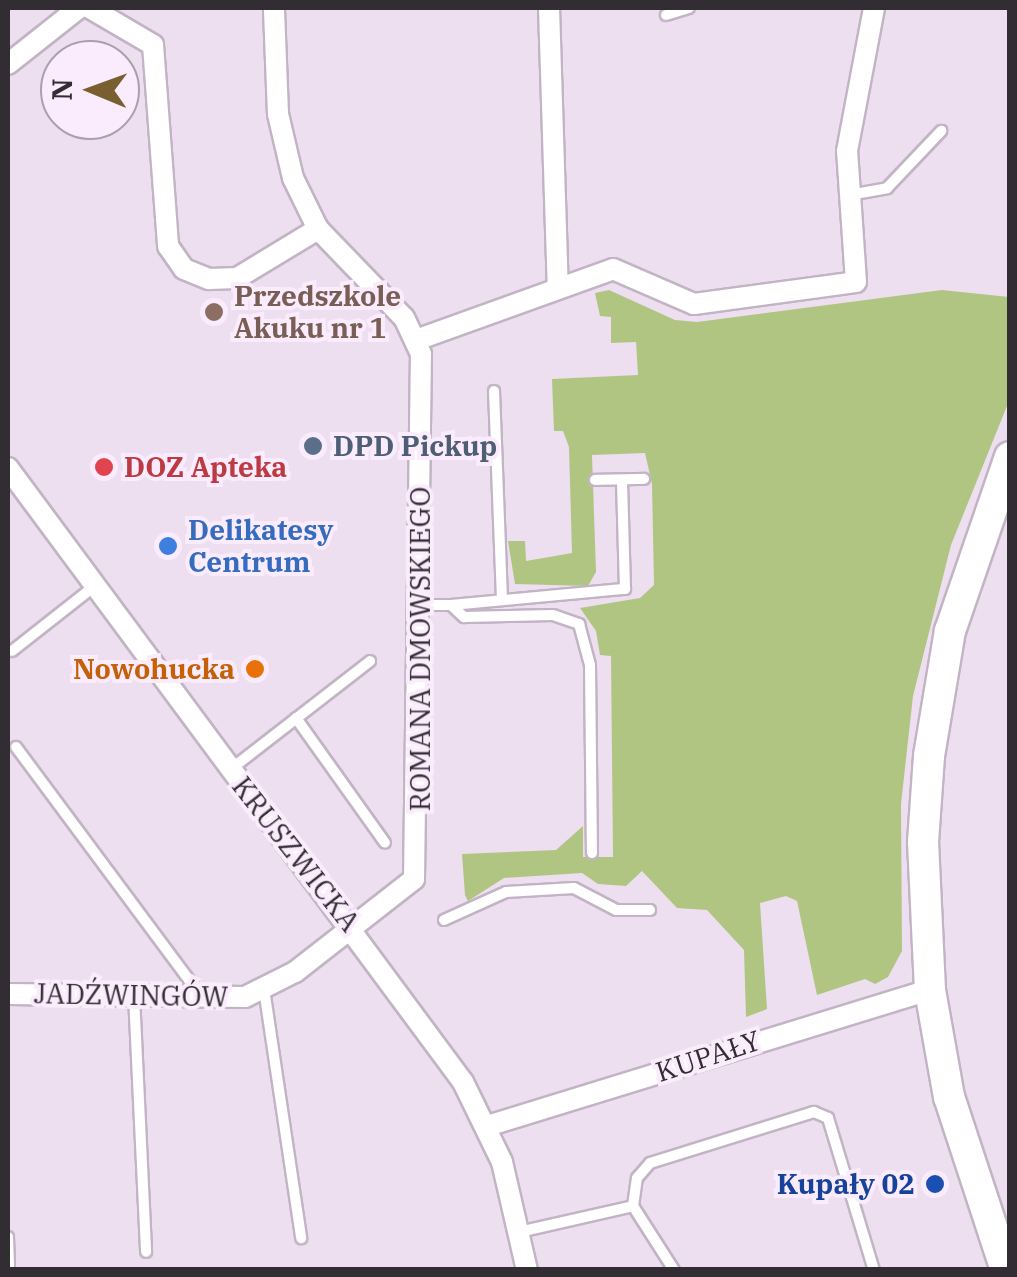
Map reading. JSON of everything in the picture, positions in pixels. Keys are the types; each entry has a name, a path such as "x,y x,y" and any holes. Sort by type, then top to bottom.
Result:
{"main road":[{"path":"1006,1270 959,1138 930,990 923,842 936,709 962,586 1010,457"}],"street":[{"path":"8,64 79,8"},
{"path":"90,8 153,45 168,246 184,269 209,279 237,278 318,229"},
{"path":"274,8 285,149 318,229 418,340 613,269 694,304 856,282 847,152 874,8"},
{"path":"550,8 558,287"},
{"name":"ROMANA DMOWSKIEGO","path":"353,928 414,879 418,340"},
{"name":"KRUSZWICKA","path":"8,468 353,928 487,1126 528,1270"},
{"name":"JADŹWINGÓW","path":"8,994 245,996 264,989 353,928"},
{"name":"KUPAŁY","path":"487,1126 930,990"}],"lane":[{"path":"666,16 689,8"},
{"path":"848,195 887,188 941,131"},
{"path":"494,391 502,600"},
{"path":"595,480 644,479"},
{"path":"419,605 625,589 622,480"},
{"path":"12,650 96,585"},
{"path":"450,605 464,616 553,615 579,624 590,665 592,853"},
{"path":"231,770 370,662"},
{"path":"296,718 384,843"},
{"path":"16,747 200,996"},
{"path":"444,920 506,892 574,888 616,910 650,910"},
{"path":"264,989 301,1238"},
{"path":"134,995 146,1252"},
{"path":"674,1270 633,1206 636,1178 650,1163 814,1112 828,1118 874,1270"},
{"path":"519,1232 633,1206"},
{"path":"8,1236 9,1270"}],"green space":[{"path":"609,290 675,320 697,322 942,290 1009,297 1009,401 951,545 913,696 901,804 902,951 888,977 875,984 865,979 817,995 797,901 786,896 760,903 767,1009 746,1017 744,950 707,910 677,908 642,871 626,886 598,884 582,873 504,878 468,901 465,895 462,854 556,850 583,826 583,857 613,857 611,656 600,655 596,631 580,608 640,598 654,585 652,484 645,453 592,455 596,572 588,586 515,584 508,541 525,541 526,561 572,553 569,447 563,431 554,431 552,379 638,375 636,342 611,343 611,317 600,316 595,293"}],"place":[{"name":"Przedszkole Akuku nr 1","path":"214,312"},
{"name":"DPD Pickup","path":"313,446"},
{"name":"DOZ Apteka","path":"104,467"},
{"name":"Delikatesy Centrum","path":"168,546"},
{"name":"Nowohucka","path":"255,669"},
{"name":"Kupały 02","path":"935,1184"}]}
